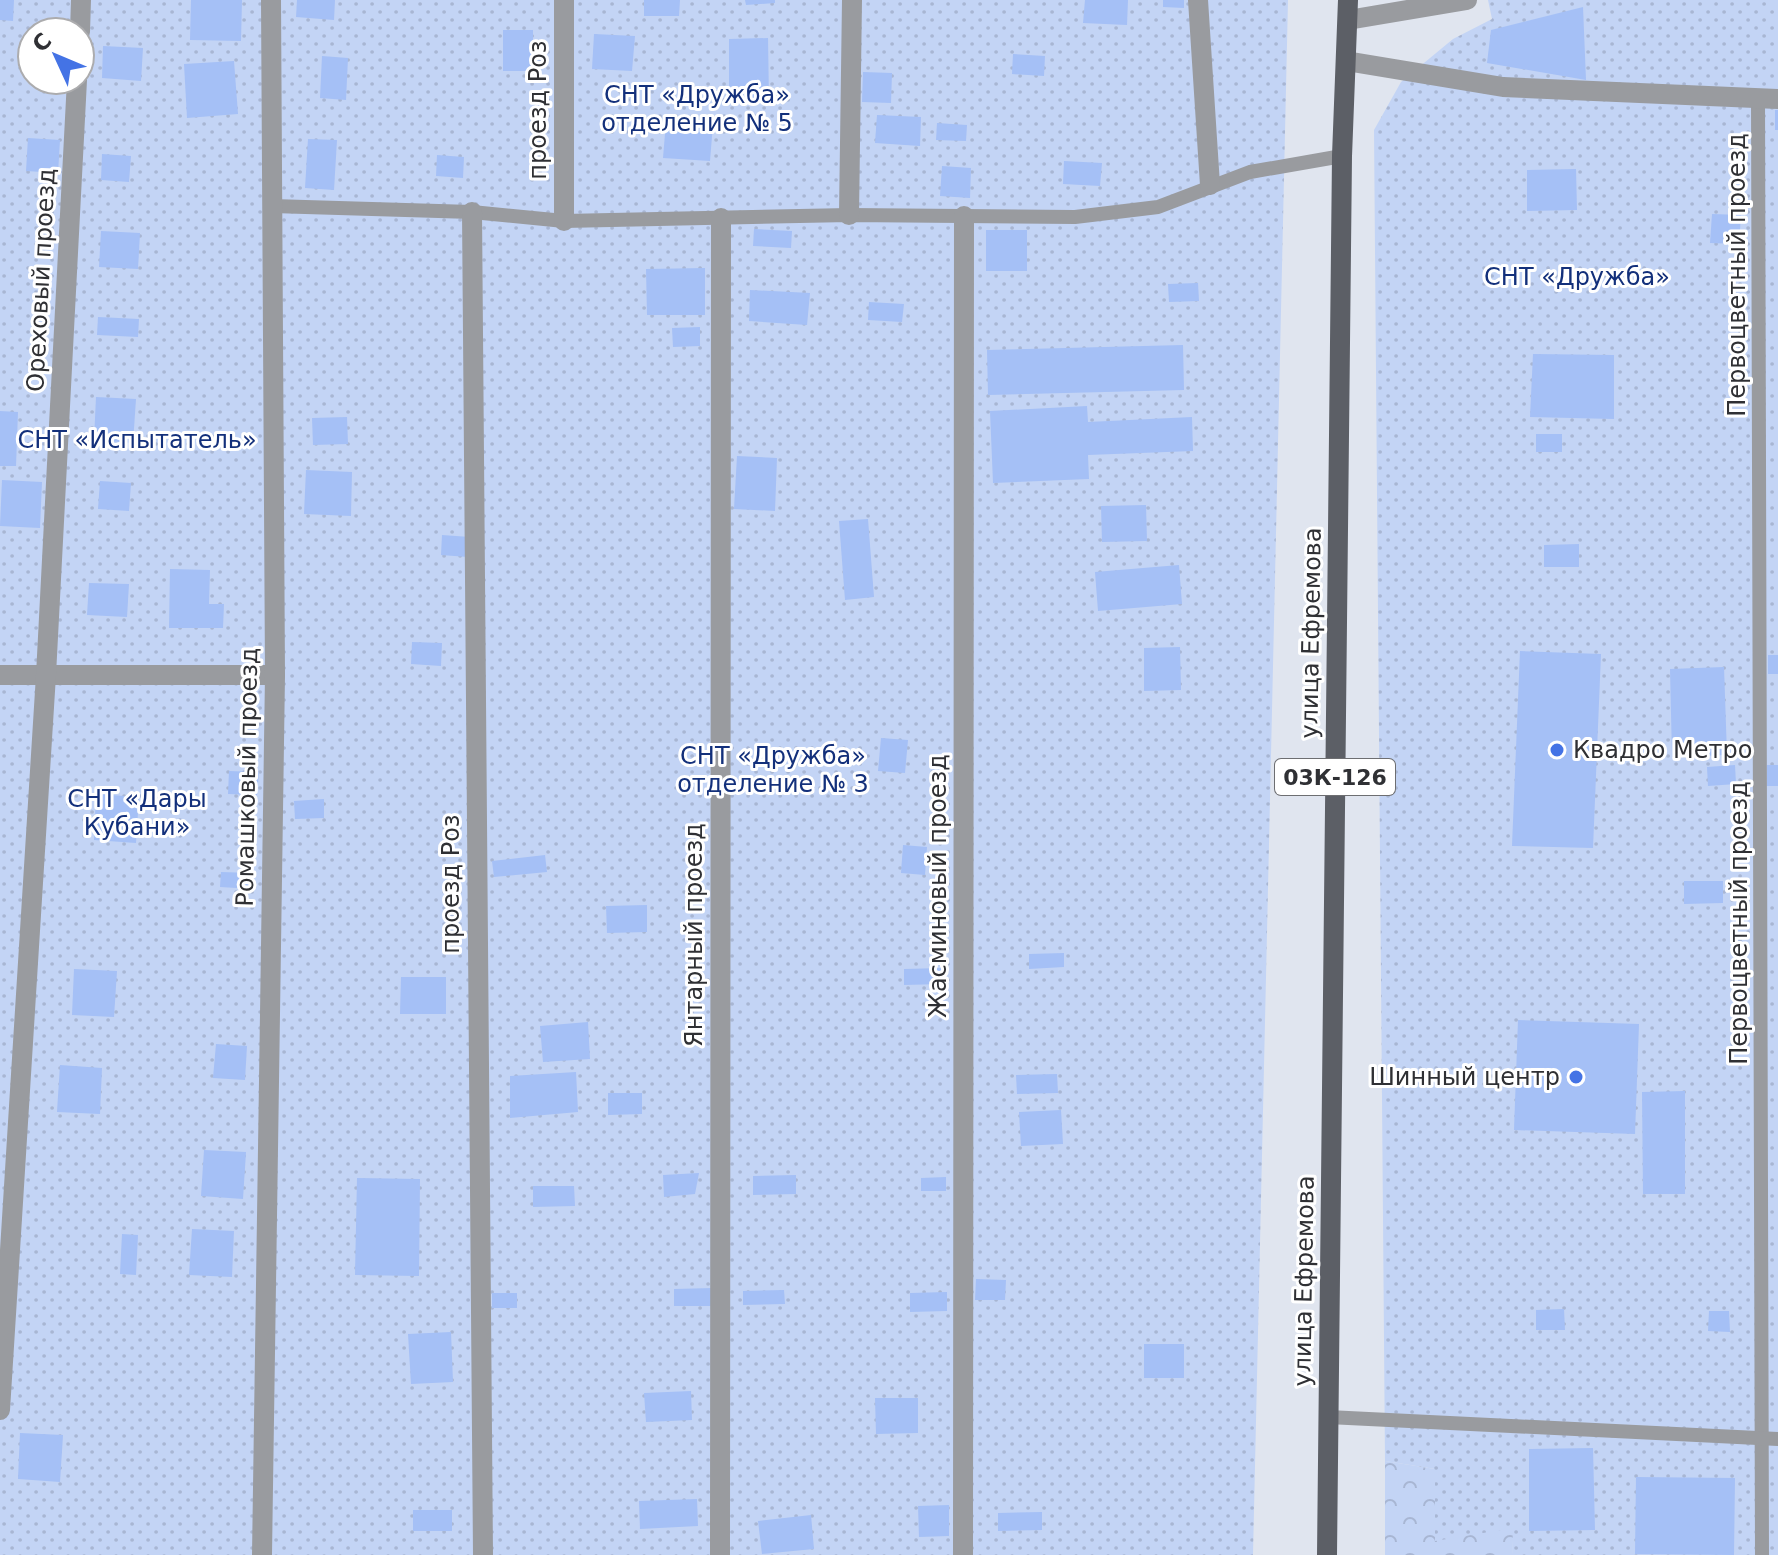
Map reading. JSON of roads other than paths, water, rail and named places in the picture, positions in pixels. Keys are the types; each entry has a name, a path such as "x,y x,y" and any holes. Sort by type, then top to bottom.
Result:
{"main road":[{"name":"улица Ефремова","path":"1327,1555 1342,156 1348,10"}],"street":[{"name":"Ромашковый проезд","path":"262,1555 275,675 271,0"},
{"name":"проезд Роз","path":"564,0 564,221"},
{"path":"849,215 852,0"},
{"path":"1198,0 1210,185"},
{"path":"1348,10 1458,1"},
{"path":"1346,61 1503,87 1768,99"},
{"name":"Ореховый проезд","path":"0,1410 46,675 76,96"},
{"name":"проезд Роз","path":"472,212 483,1555"},
{"name":"Жасминовый проезд","path":"963,1555 964,216"},
{"name":"Янтарный проезд","path":"720,1555 721,218"},
{"path":"0,675 275,675"}],"lane":[{"name":"Первоцветный проезд","path":"1762,1555 1768,99"},
{"path":"272,206 472,212 564,221 849,215 1075,217 1158,207 1250,172 1342,156"},
{"path":"1328,1417 1778,1439"}],"place":[{"name":"Квадро Метро","path":"1557,750"},
{"name":"Шинный центр","path":"1576,1077"}],"park label":[{"name":"СНТ «Дружба» отделение № 5","path":"697,109"},
{"name":"СНТ «Дружба»","path":"1577,277"},
{"name":"СНТ «Испытатель»","path":"137,440"},
{"name":"СНТ «Дружба» отделение № 3","path":"773,770"},
{"name":"СНТ «Дары Кубани»","path":"137,813"}]}
